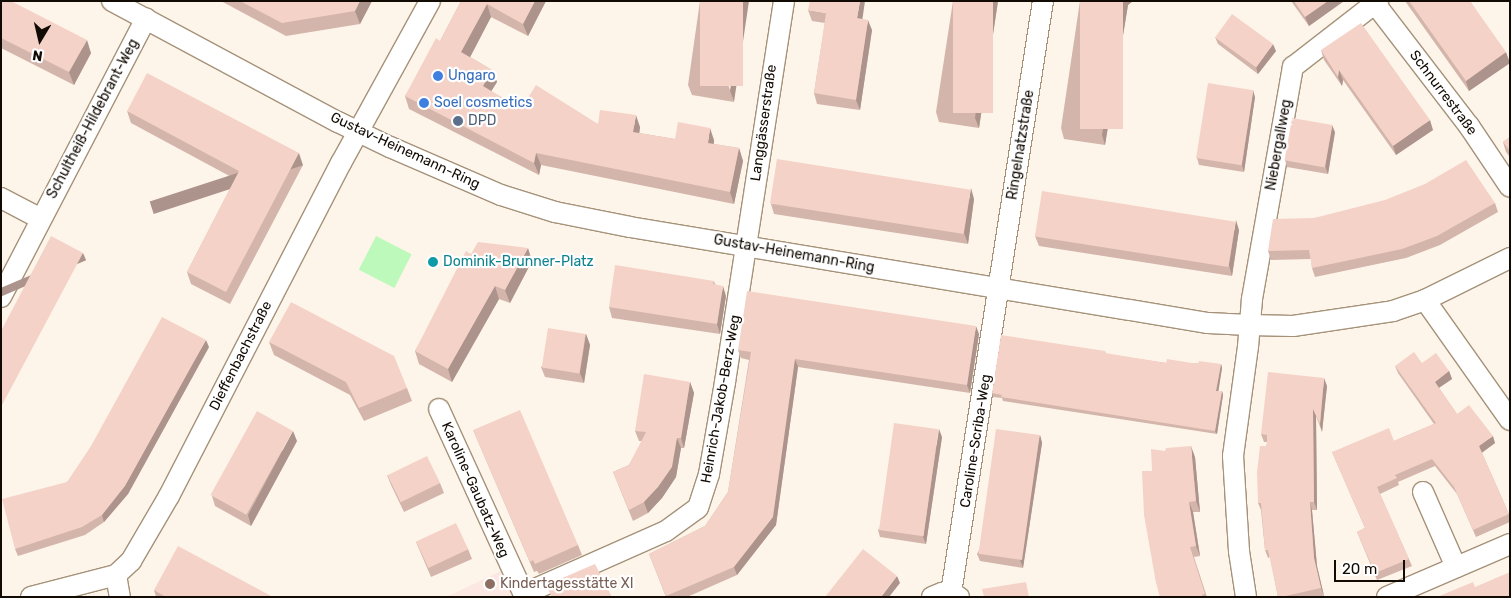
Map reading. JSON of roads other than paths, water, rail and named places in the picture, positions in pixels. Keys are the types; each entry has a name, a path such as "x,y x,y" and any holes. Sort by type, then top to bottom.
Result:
{"street":[{"name":"Gustav-Heinemann-Ring","path":"112,1 358,132 501,195 555,212 999,288 1208,322 1249,325 1293,326 1393,311 1425,300 1510,258"},
{"name":"Dieffenbachstraße","path":"116,575 131,561 169,496 358,132 430,1"},
{"name":"Langgässerstraße","path":"746,245 784,1"},
{"name":"Ringelnatzstraße","path":"999,288 1043,1"},
{"name":"Schnurrestraße","path":"1375,2 1469,126 1510,187"},
{"name":"Niebergallweg","path":"1246,597 1239,551 1233,456 1252,299 1293,67 1375,2"},
{"name":"Schultheiß-Hildebrant-Weg","path":"1,297 146,19"},
{"path":"1,198 41,219"},
{"name":"Heinrich-Jakob-Berz-Weg","path":"524,595 666,531 698,508 709,474 746,245"},
{"name":"Caroline-Scriba-Weg","path":"948,595 999,288"},
{"path":"1425,300 1510,420"},
{"name":"Karoline-Gaubatz-Weg","path":"439,409 524,595"},
{"path":"1423,492 1456,567"},
{"path":"1387,597 1510,544"},
{"path":"31,597 116,575 120,597"}],"place":[{"name":"Ungaro","path":"438,76"},
{"name":"Soel cosmetics","path":"424,103"},
{"name":"DPD","path":"458,121"},
{"name":"Dominik-Brunner-Platz","path":"433,262"},
{"name":"Kindertagesstätte XI","path":"490,584"}]}
